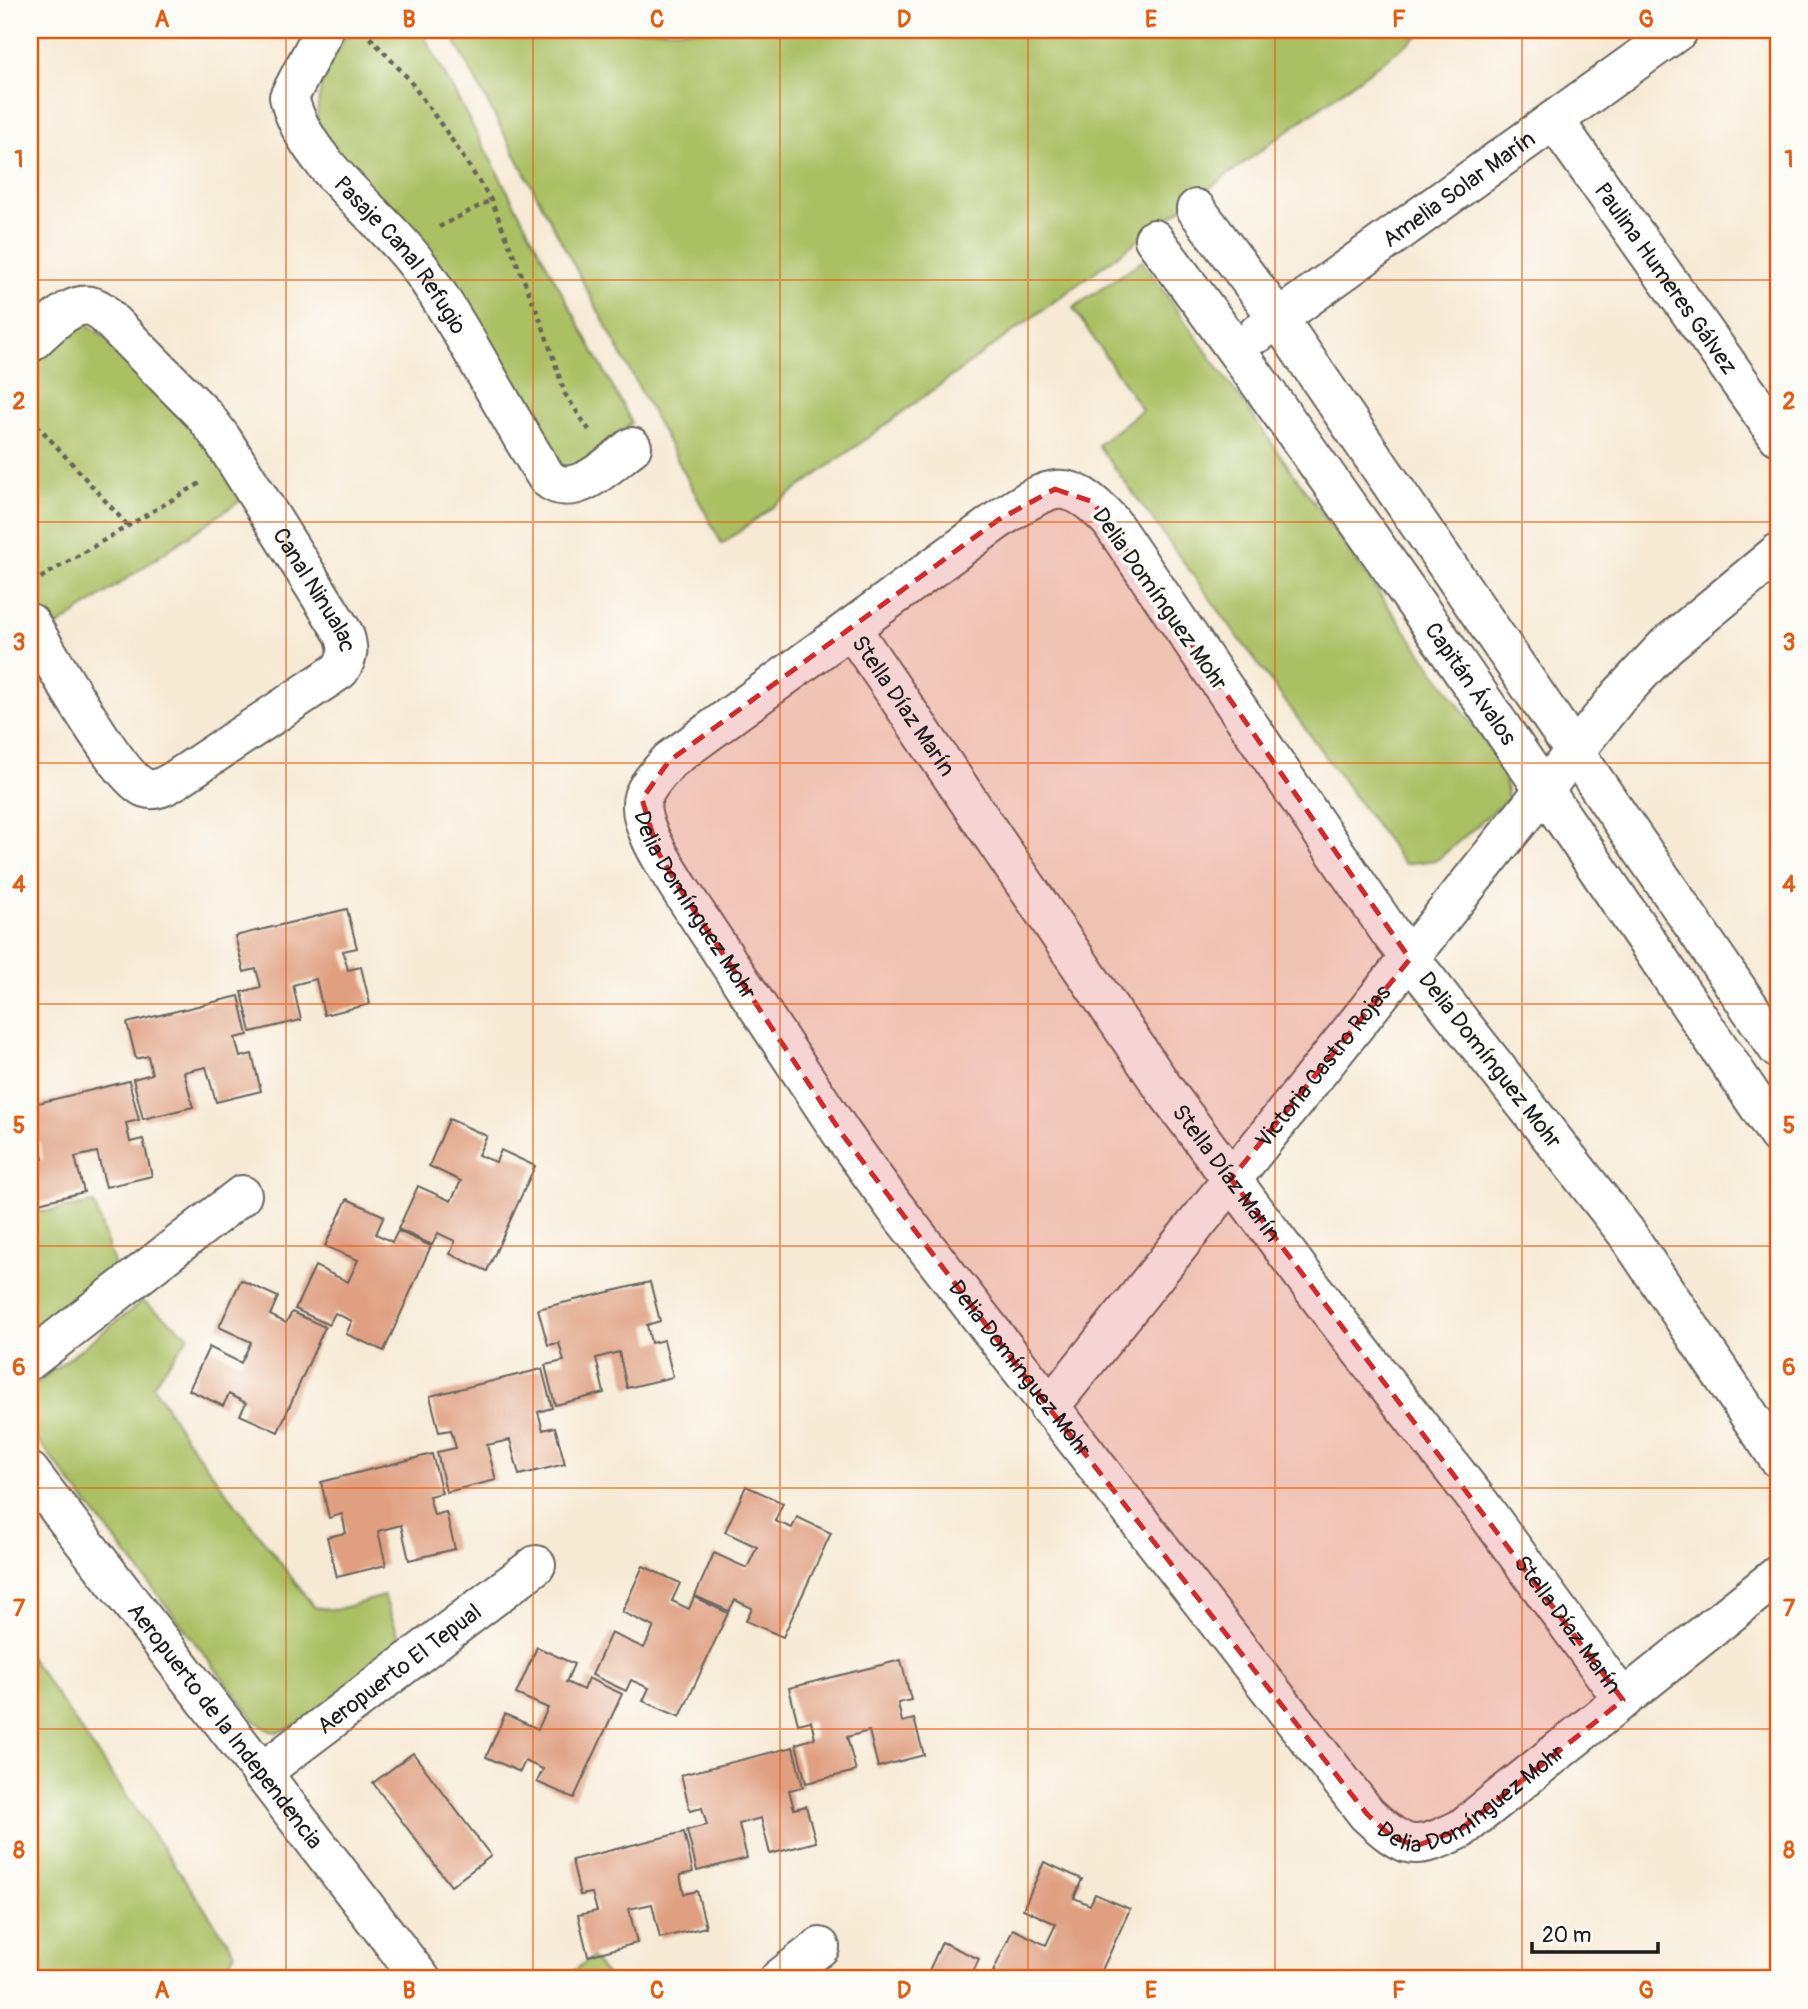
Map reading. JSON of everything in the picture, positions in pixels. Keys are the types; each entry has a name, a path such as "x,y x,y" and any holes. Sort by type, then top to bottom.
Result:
{"street":[{"name":"Pasaje Canal Refugio","path":"324,30 289,97 292,109 308,139 338,178 402,245 447,309 551,481 561,486 576,485 622,454"},
{"name":"Amelia Solar Marín","path":"1236,348 1679,30"},
{"name":"Paulina Humeres Gálvez","path":"1554,120 1778,436"},
{"path":"1196,209 1278,318 1778,1049"},
{"name":"Capitán Ávalos","path":"1154,239 1236,348 1543,789 1778,1135"},
{"name":"Canal Ninualac","path":"30,343 71,309 87,304 95,306 204,415 236,461 344,634 348,657 340,670 175,780 160,788 146,788 133,780 119,764 30,623"},
{"name":"Delia Domínguez Mohr","path":"1778,1458 1625,1231 1410,959 1111,522 1093,502 1072,491 1055,489 1031,498 669,761 653,779 642,799 644,820 658,852 842,1134 1049,1408 1367,1814 1392,1837 1416,1846 1441,1839 1461,1829 1778,1575"},
{"name":"Victoria Castro Rojas","path":"1049,1408 1619,696 1666,646 1778,554"},
{"name":"Stella Díaz Marín","path":"851,628 1166,1090 1329,1310 1481,1505 1623,1700"},
{"path":"30,1360 242,1195"},
{"name":"Aeropuerto de la Independencia","path":"31,1475 421,1979"},
{"name":"Aeropuerto El Tepual","path":"261,1773 536,1565"},
{"path":"779,1979 820,1947"}],"path":[{"path":"363,30 408,78 491,200 542,324 565,394 575,412 622,454"},
{"path":"402,245 491,200"},
{"path":"30,417 128,526"},
{"path":"30,584 236,461"}],"highlighted area":[{"path":"1055,489 1093,502 1410,959 1231,1179 1623,1700 1461,1829 1416,1846 1392,1837 1367,1814 1049,1408 842,1134 680,889 658,852 642,799 669,761 998,520"}],"green space":[{"path":"350,30 421,30 632,423 584,466 564,470 317,124 319,96 325,74"},
{"path":"449,30 1426,30 722,544"},
{"path":"1142,261 1504,769 1508,799 1437,860 1404,864 1098,445 1142,410 1073,308"},
{"path":"83,321 149,370 244,498 49,632 30,594 30,362"},
{"path":"94,1203 115,1267 30,1332 30,1207 42,1212"},
{"path":"143,1301 189,1336 153,1385 184,1436 314,1607 335,1610 384,1596 402,1645 298,1724 286,1730 271,1731 256,1721 30,1430 30,1392 33,1386"},
{"path":"30,1657 235,1952 221,1979 30,1979"},
{"path":"592,1957 609,1979 563,1979"}],"building":[{"path":"347,909 357,948 343,951 348,970 361,967 370,1004 324,1015 316,979 293,985 301,1020 251,1032 242,992 261,987 256,969 244,972 235,936"},
{"path":"239,996 248,1035 235,1038 240,1057 252,1054 261,1091 216,1102 206,1067 184,1072 193,1107 143,1119 133,1079 152,1074 148,1056 136,1059 127,1023"},
{"path":"129,1081 139,1120 126,1123 130,1142 143,1139 152,1176 106,1187 97,1152 75,1157 84,1192 34,1204 30,1188 30,1163 43,1159 39,1141 30,1144 30,1105"},
{"path":"449,1119 487,1136 478,1155 496,1162 501,1150 535,1166 487,1271 450,1254 455,1241 438,1233 432,1245 398,1229 418,1186 451,1201 461,1181 429,1166"},
{"path":"347,1199 384,1216 376,1234 392,1242 398,1231 431,1246 384,1351 346,1334 352,1321 335,1313 329,1325 295,1309 315,1266 348,1282 358,1260 325,1246"},
{"path":"241,1280 278,1297 270,1315 286,1323 292,1312 325,1327 278,1432 240,1415 246,1403 229,1394 223,1406 189,1390 209,1347 241,1363 251,1342 219,1327"},
{"path":"650,1282 660,1321 647,1325 651,1343 664,1340 673,1377 627,1388 619,1352 596,1358 604,1393 555,1405 545,1365 564,1361 559,1343 548,1345 538,1309"},
{"path":"542,1369 552,1408 538,1412 543,1430 555,1427 565,1464 519,1475 510,1440 487,1445 496,1480 446,1492 437,1452 456,1448 451,1430 439,1432 430,1396"},
{"path":"432,1454 442,1493 429,1496 434,1515 446,1512 455,1549 409,1560 401,1525 378,1531 386,1565 337,1577 327,1537 346,1533 342,1514 329,1518 321,1482"},
{"path":"746,1486 783,1503 775,1521 792,1528 797,1517 831,1533 783,1637 746,1621 752,1608 735,1600 729,1611 695,1596 714,1553 747,1568 757,1547 725,1532"},
{"path":"643,1566 680,1583 672,1601 689,1609 694,1597 728,1613 680,1717 643,1701 649,1688 631,1680 626,1691 592,1675 611,1633 644,1648 654,1627 622,1612"},
{"path":"537,1647 574,1664 566,1682 583,1690 588,1678 622,1694 574,1798 537,1782 543,1769 525,1761 520,1772 486,1757 505,1714 538,1729 548,1708 516,1694"},
{"path":"901,1660 911,1700 898,1703 902,1722 914,1719 924,1755 878,1767 869,1731 847,1737 856,1771 806,1783 796,1744 815,1738 811,1721 798,1724 789,1688"},
{"path":"793,1747 803,1787 789,1790 794,1809 806,1806 816,1842 770,1854 761,1818 739,1824 747,1858 697,1871 687,1830 707,1825 702,1808 690,1811 681,1775"},
{"path":"413,1753 491,1856 451,1886 373,1783"},
{"path":"684,1832 693,1872 680,1875 684,1894 697,1891 706,1927 660,1938 652,1904 629,1909 637,1943 588,1956 578,1915 597,1911 592,1893 580,1895 572,1860"},
{"path":"1044,1862 1082,1879 1074,1898 1090,1905 1095,1894 1130,1909 1098,1979 1040,1979 1033,1976 1032,1979 1009,1979 993,1972 1013,1929 1046,1945 1056,1924 1023,1909"},
{"path":"942,1942 979,1959 971,1977 975,1979 925,1979"}]}
